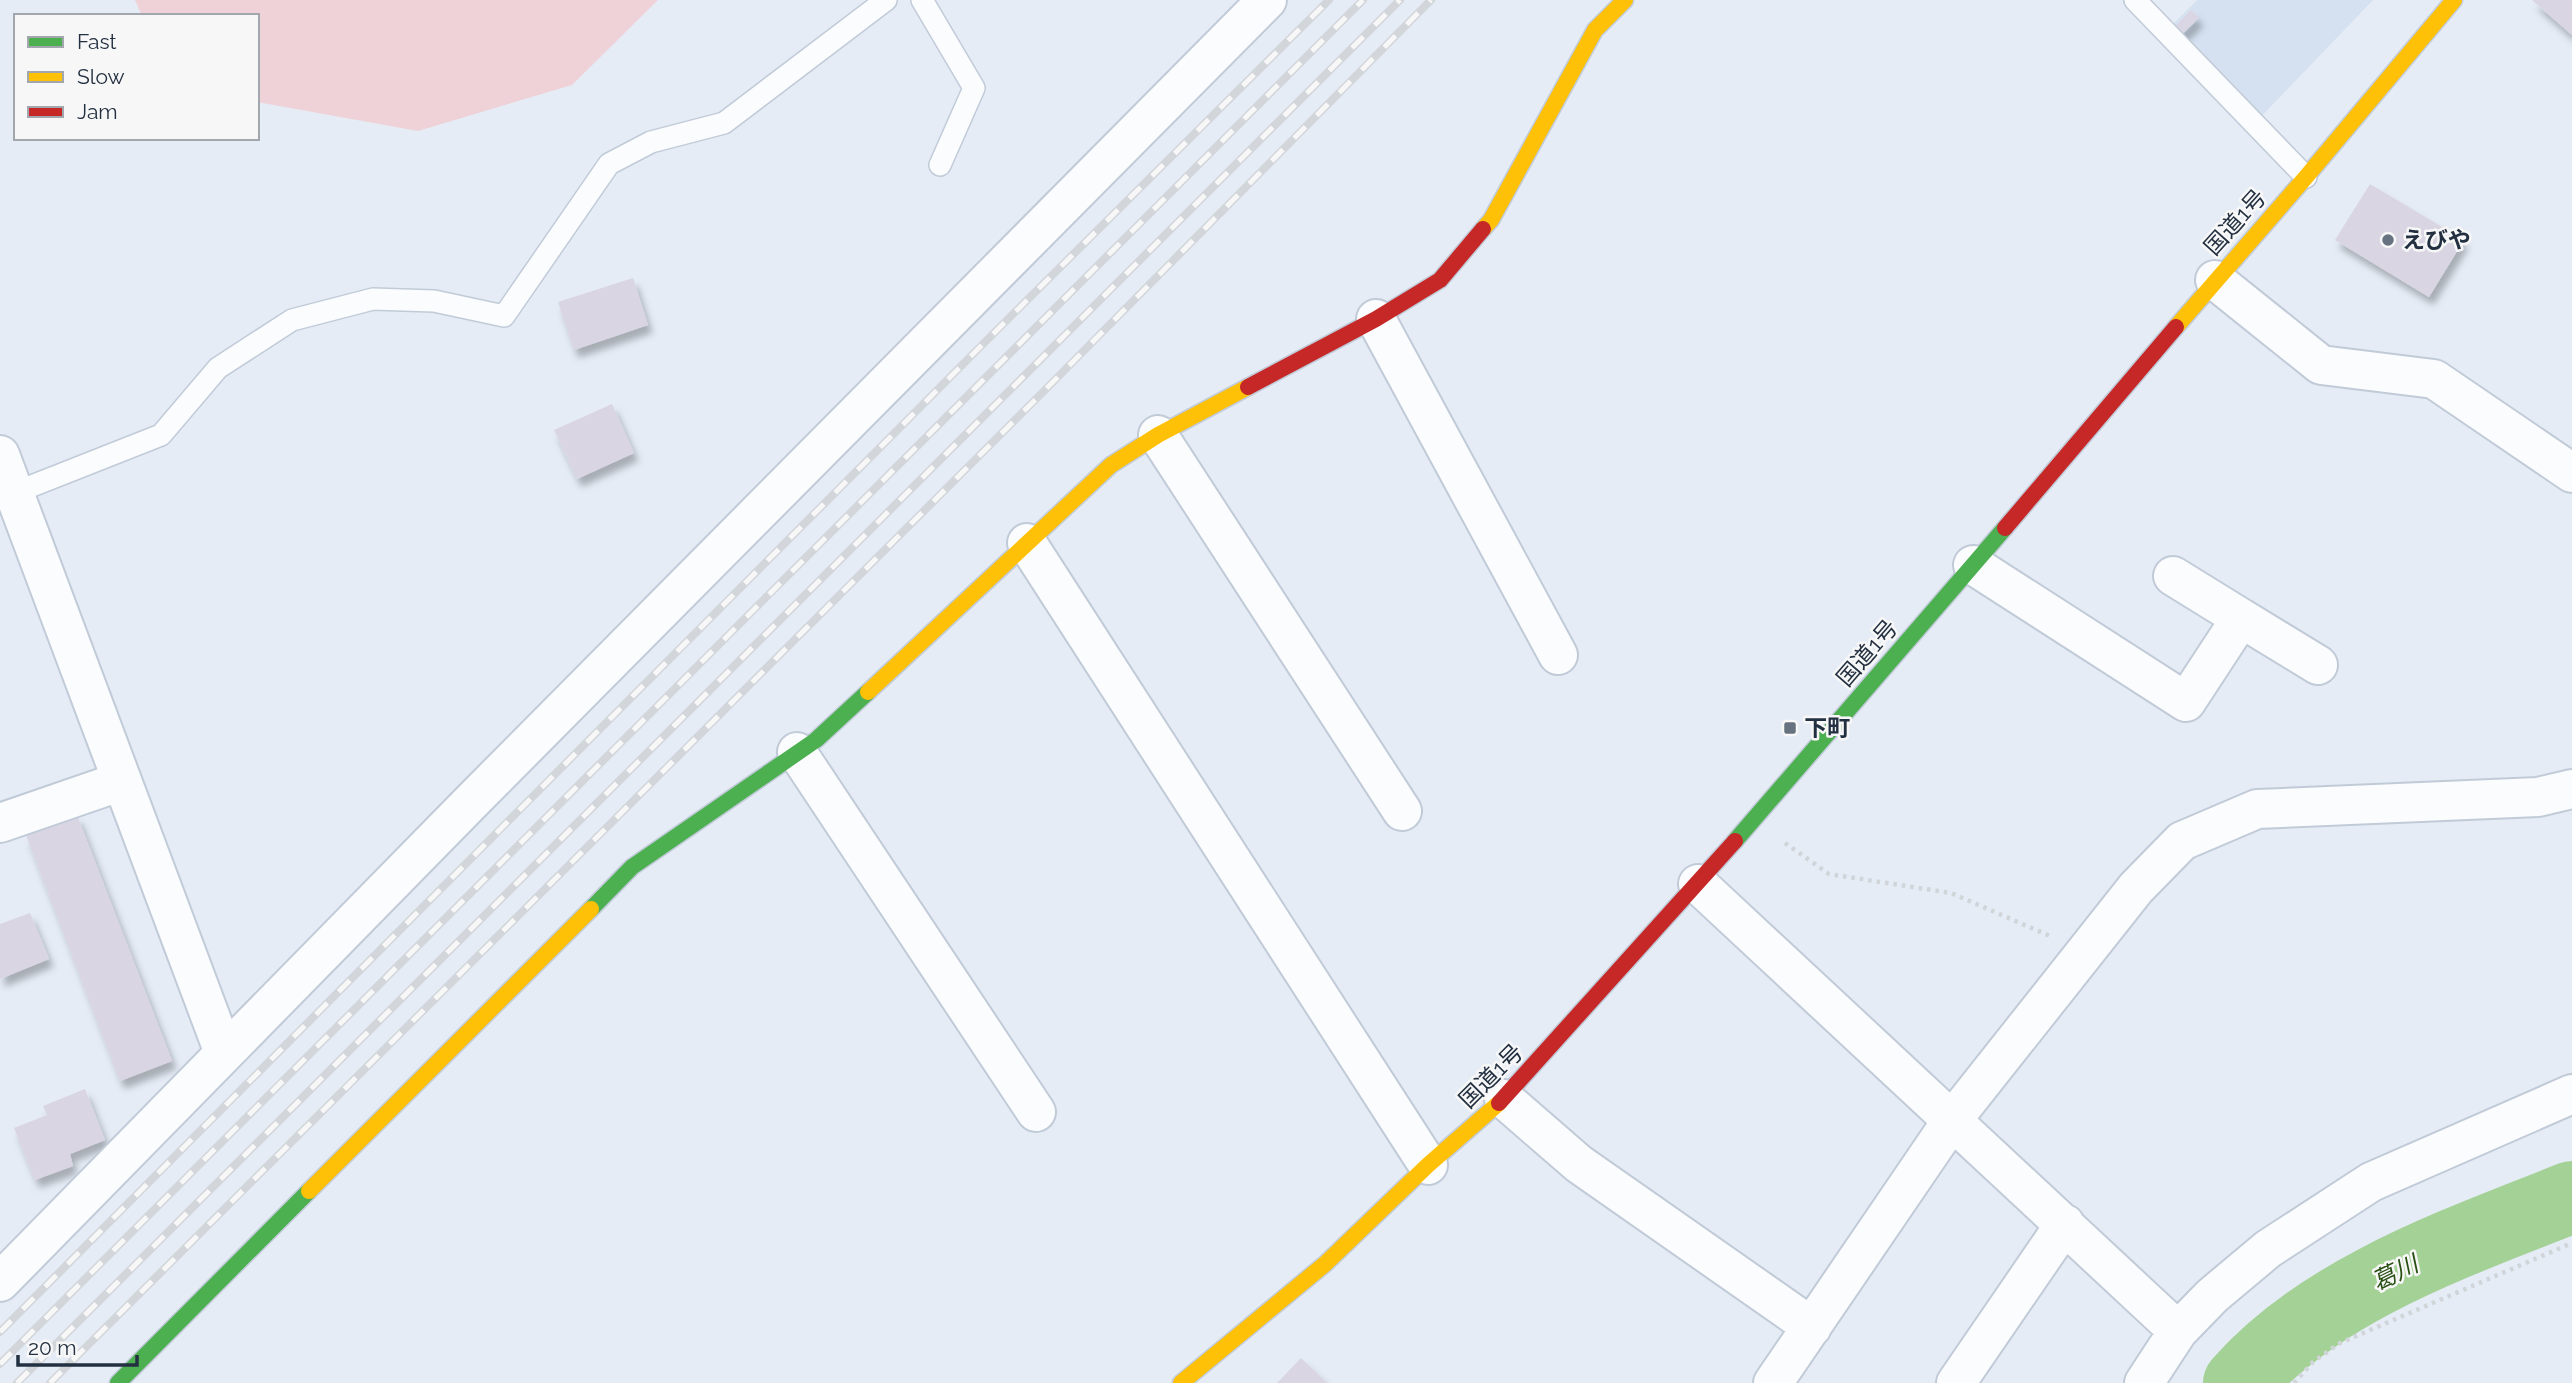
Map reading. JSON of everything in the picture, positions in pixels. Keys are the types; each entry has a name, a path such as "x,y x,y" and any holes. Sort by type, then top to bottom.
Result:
{"main road":[{"path":"118,1383 632,867 816,740 1111,465 1158,435 1376,319 1440,280 1491,220 1595,30 1625,0"},
{"name":"国道1号","path":"1181,1383 1325,1264 1428,1165 1504,1099 1754,820 2306,177 2454,0"}],"street":[{"path":"0,1282 1268,0"},
{"path":"2215,280 2321,365 2434,379 2572,473"},
{"path":"1376,319 1558,655"},
{"path":"1158,435 1402,811"},
{"path":"0,455 224,1053"},
{"path":"1027,542 1428,1165"},
{"path":"1973,565 2186,702 2241,618"},
{"path":"2174,576 2318,664"},
{"path":"797,752 1036,1112"},
{"path":"0,823 122,781"},
{"path":"1773,1383 1953,1119 2136,888 2182,841 2257,809 2538,797 2572,789"},
{"path":"1698,884 2178,1331"},
{"path":"2144,1383 2178,1331 2212,1296 2268,1249 2371,1182 2572,1094"},
{"path":"1504,1099 1579,1164 1812,1327"},
{"path":"1956,1383 2065,1224"}],"lane":[{"path":"14,493 161,435 218,368 292,320 373,299 434,301 504,316 609,164 651,142 724,123 886,0"},
{"path":"922,0 974,88 940,165"},
{"path":"2135,0 2306,177"},
{"path":"137,1364 150,1383"}],"path":[{"path":"1754,820 1829,874 1951,893 2047,935 2084,955"},
{"path":"2294,1383 2314,1362 2340,1343 2572,1243"}],"shaded area":[{"path":"135,0 658,0 572,85 418,131 259,102 259,14 141,14"},
{"path":"2197,0 2373,0 2255,123 2166,31"}],"building":[{"path":"2532,0 2572,0 2572,35"},
{"path":"2191,10 2199,18 2177,39 2170,32"},
{"path":"2370,184 2464,240 2429,297 2335,240"},
{"path":"633,278 648,325 574,350 558,302"},
{"path":"612,404 634,453 577,479 554,430"},
{"path":"77,815 172,1061 120,1081 26,835"},
{"path":"30,913 49,959 0,979 0,924"},
{"path":"85,1089 105,1140 70,1154 73,1166 35,1180 14,1128 47,1115 43,1106"},
{"path":"1301,1358 1327,1383 1277,1383"}],"waterway":[{"name":"葛川","path":"2239,1383 2273,1350 2310,1320 2351,1295 2438,1251 2572,1197"}],"railway":[{"path":"0,1332 1329,0"},
{"path":"0,1364 1363,0"},
{"path":"17,1383 1400,0"},
{"path":"50,1383 1040,395 1431,0"}],"traffic: fast":[{"path":"1735,841 2005,528"},
{"path":"591,909 632,867 816,740 868,692"},
{"path":"118,1383 309,1191"}],"traffic: slow":[{"path":"1483,229 1491,220 1595,30 1625,0"},
{"path":"2176,327 2454,0"},
{"path":"868,692 1111,465 1158,435 1248,387"},
{"path":"309,1191 591,909"},
{"path":"1181,1383 1325,1264 1428,1165 1499,1103"}],"traffic: jam":[{"path":"1248,387 1376,319 1440,280 1483,229"},
{"path":"2005,528 2176,327"},
{"path":"1499,1103 1735,841"}],"place":[{"name":"えびや","path":"2388,240"},
{"name":"下町","path":"1790,728"}]}
